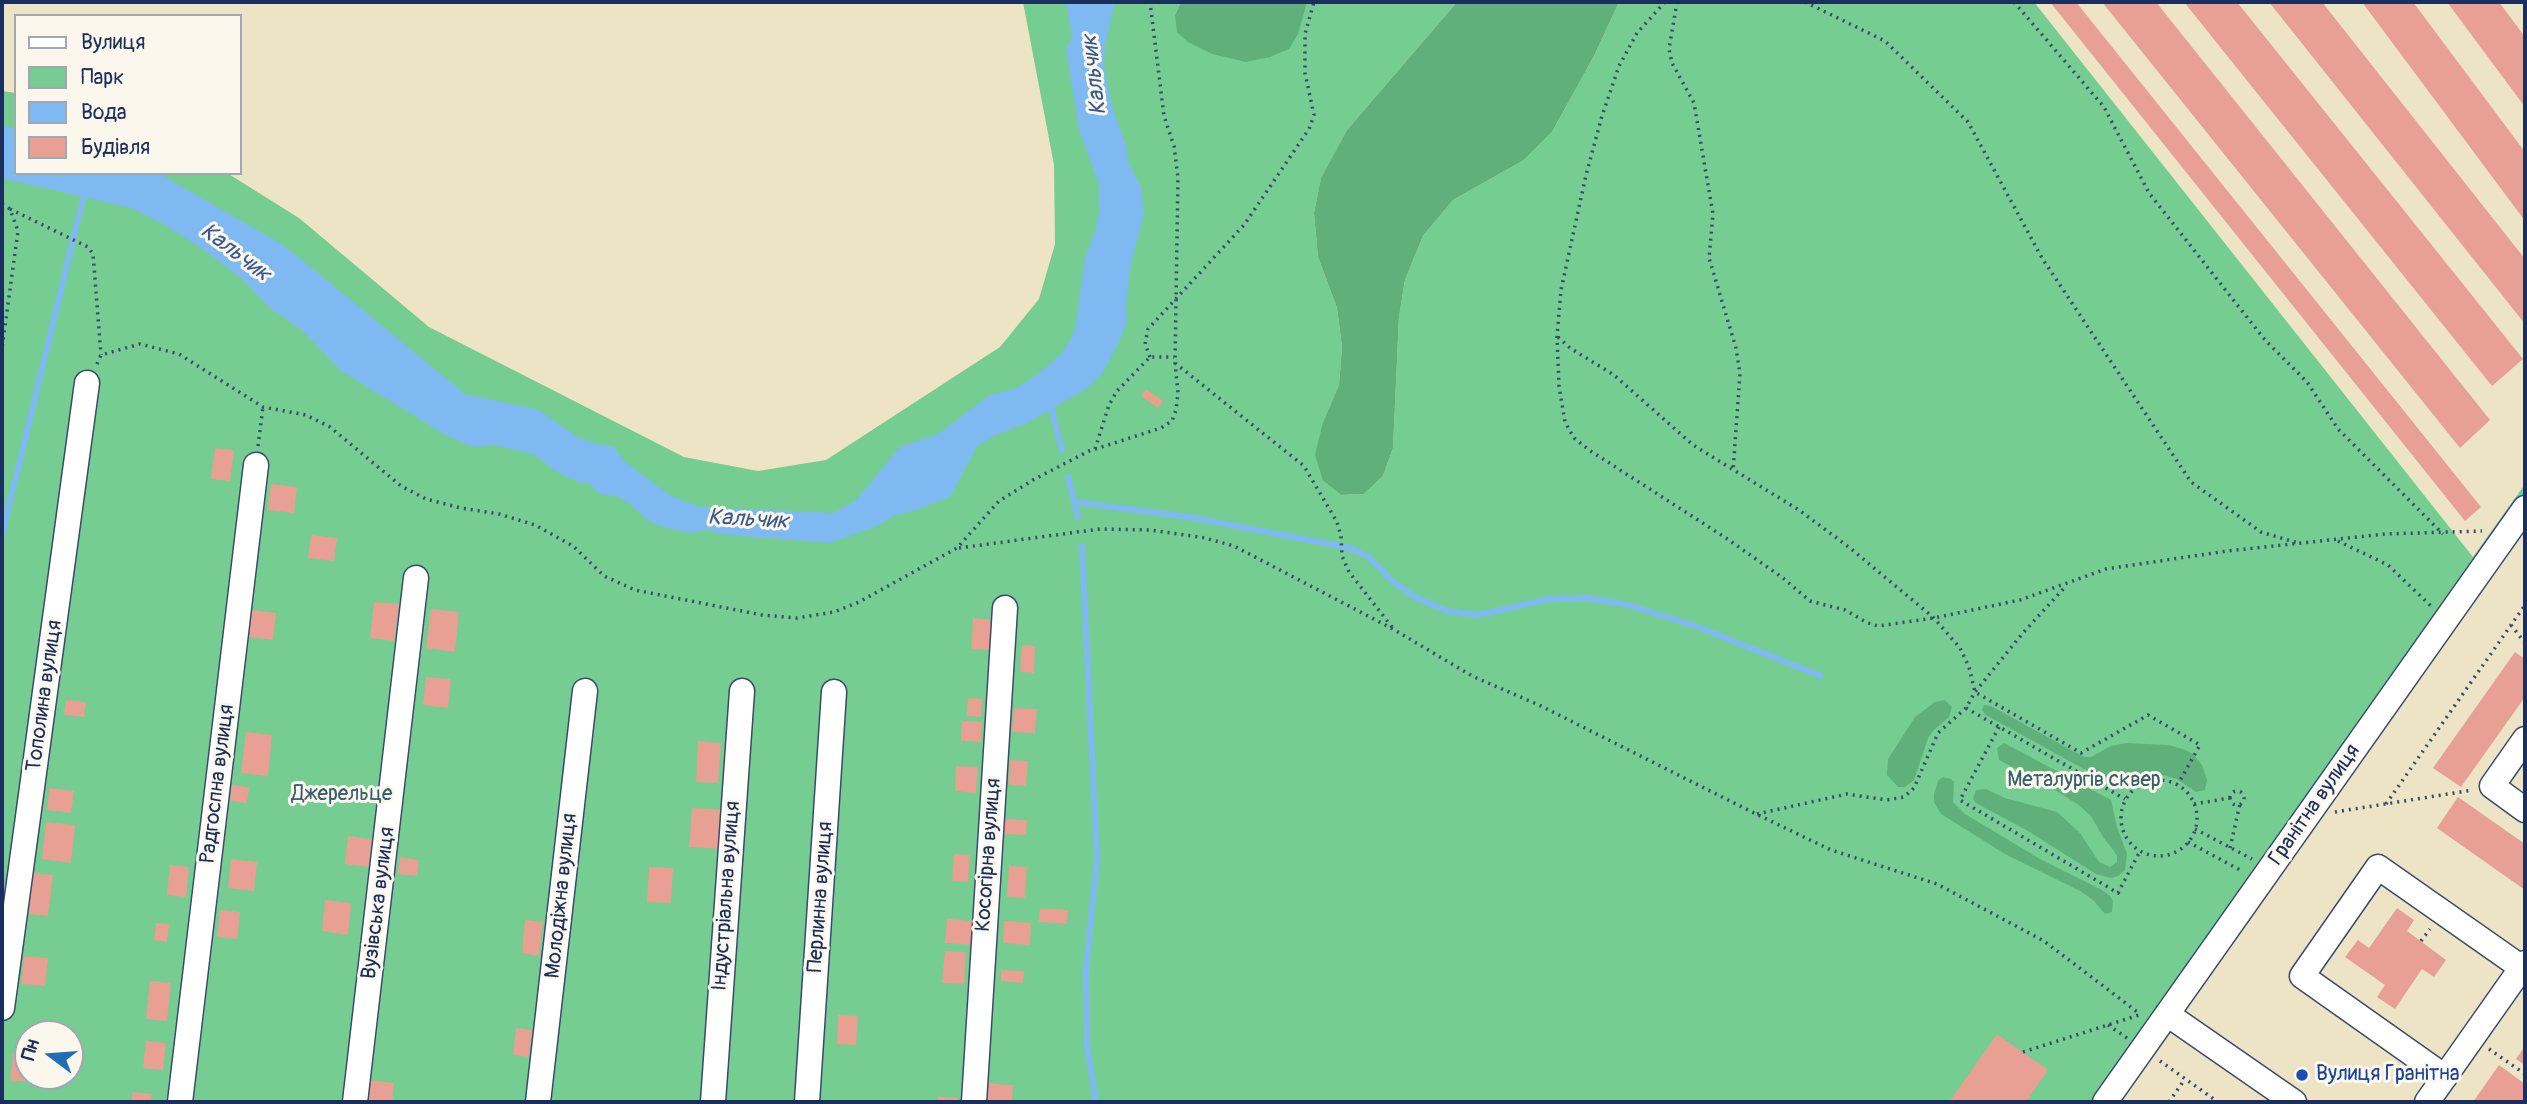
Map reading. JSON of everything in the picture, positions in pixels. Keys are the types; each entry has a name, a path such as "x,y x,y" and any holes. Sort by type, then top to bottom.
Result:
{"street":[{"name":"Тополина вулиця","path":"2,1008 87,383"},
{"name":"Радгоспна вулиця","path":"180,1102 256,465"},
{"name":"Гранітна вулиця","path":"2105,1102 2525,508"},
{"name":"Вузівська вулиця","path":"355,1102 416,578"},
{"name":"Косогірна вулиця","path":"974,1102 1005,608"},
{"name":"Молодіжна вулиця","path":"538,1102 585,691"},
{"name":"Індустріальна вулиця","path":"713,1102 742,691"},
{"name":"Перлинна вулиця","path":"807,1102 834,692"},
{"path":"2525,739 2492,786 2525,810"},
{"path":"2427,1102 2445,1077 2473,1037 2524,966 2378,867 2302,976 2445,1077"},
{"path":"2167,1014 2294,1102"}],"path":[{"path":"101,355 140,344 179,354 263,407 306,415 330,427 401,485 426,499 461,508 499,513 535,525 573,546 604,576 635,590 762,615 797,618 834,612 859,603 957,548 999,501 1032,480 1095,449 1161,428 1172,421 1177,410 1178,393 1175,357 1178,178 1174,146 1164,116 1150,2"},
{"path":"1665,2 1637,33 1619,66 1602,116 1561,290 1557,336 1559,386 1566,422 1574,438 1589,450 1749,554 1810,601 1845,610 1878,626 1934,618 2020,600 2106,569 2385,534 2443,534 2510,529"},
{"path":"1676,2 1670,49 1672,63 1695,103 1713,214 1709,258 1736,348 1740,374 1733,471"},
{"path":"1805,2 1885,41 1968,122 2042,258 2191,482 2261,531 2301,544"},
{"path":"2014,2 2104,107 2149,193 2265,340 2307,382 2338,429 2443,534"},
{"path":"1150,357 1144,344 1148,329 1244,225 1310,129 1314,115 1305,73 1305,34 1313,3"},
{"path":"2,204 82,243 93,254 101,355 87,383"},
{"path":"2,348 18,231 10,209"},
{"path":"1557,336 1570,348 1614,375 1693,445 1800,510 1934,618 1960,648 1969,667 1975,692 2081,753 2148,715 2200,745 2178,784"},
{"path":"1095,449 1109,405 1117,391 1150,357 1175,357"},
{"path":"1175,363 1304,466 1337,522 1342,556 1349,572 1393,629"},
{"path":"256,465 263,407"},
{"path":"957,548 1100,529 1151,530 1205,538 1234,546 1393,629 1472,676 1539,705 1756,814 1831,850 1937,884 2044,941 2141,1014 2023,1052"},
{"path":"2336,540 2388,565 2446,620"},
{"path":"1756,814 1847,794 1887,800 1904,797 1914,788 1938,733 1966,708 1975,692 2022,634 2067,584"},
{"path":"2386,804 2525,605"},
{"path":"2511,625 2525,643"},
{"path":"1966,708 2125,799"},
{"path":"1999,727 1960,800 2118,893 2140,851"},
{"path":"2151,780 2178,784 2188,793 2197,816 2195,829 2188,842 2166,855 2153,856 2140,851 2129,842 2122,828 2121,814 2125,799 2138,785 2151,780"},
{"path":"2306,817 2492,786"},
{"path":"2194,804 2230,798 2231,794 2239,791 2244,797 2230,848"},
{"path":"2230,798 2232,803 2240,804"},
{"path":"2195,829 2230,848 2265,875"},
{"path":"2188,842 2265,875"},
{"path":"2109,1025 2132,1041"},
{"path":"2473,1037 2525,1074"},
{"path":"2156,1058 2218,1102"},
{"path":"2169,1102 2185,1079"}],"green space":[{"path":"1023,2 1181,2 1175,15 1305,8 1307,2 1457,2 1347,130 1321,179 1314,213 1318,257 1337,308 1342,347 1339,385 1323,422 1323,481 1341,495 1364,494 1383,476 1393,448 1399,317 1405,280 1423,236 1453,200 1524,160 1552,132 1594,56 1619,2 2034,2 2473,557 2525,484 2525,508 2105,1102 2,1102 2,91 14,93 14,175 230,175 299,218 429,327 684,457 758,471 826,460 1000,347 1039,299 1055,244 1054,165"},
{"path":"1181,2 1307,2 1298,34 1289,49 1270,57 1246,62 1212,54 1188,42 1177,32 1175,15"},
{"path":"1457,2 1619,2 1594,56 1552,132 1524,160 1453,200 1423,236 1405,280 1399,317 1393,448 1383,476 1364,494 1341,495 1323,481 1315,455 1323,422 1339,385 1342,347 1337,308 1318,257 1314,213 1321,178 1347,130"},
{"path":"1945,700 1952,707 1949,717 1928,738 1914,780 1905,787 1898,787 1887,775 1888,759 1915,717 1935,702"},
{"path":"1984,705 1991,706 2084,757 2091,757 2111,746 2127,743 2168,745 2183,749 2193,754 2202,765 2207,780 2205,790 2196,792 2177,779 2163,775 2150,775 2126,785 2109,783 1986,715 1982,710"},
{"path":"2004,743 2111,800 2127,854 2125,870 2111,878 2096,874 2028,831 1976,803 1973,799 1976,790 1986,789 2005,798 2057,812 2080,833 2099,862 2110,867 2117,862 2117,856 2091,816 2080,806 1999,760 1997,748"},
{"path":"1943,777 1954,782 1953,802 1965,814 2040,859 2102,890 2113,901 2112,912 2105,914 2082,892 2005,854 1941,814 1934,802 1934,794 1938,781"}],"water":[{"name":"Кальчик","path":"1066,2 1115,2 1105,45 1104,67 1113,110 1126,145 1128,162 1141,187 1144,212 1130,268 1127,321 1120,340 1102,374 1086,389 1029,422 977,446 950,497 895,515 877,526 829,543 719,534 708,530 691,533 662,527 646,519 628,502 616,496 601,495 589,483 581,483 567,477 533,454 494,445 473,447 442,433 340,370 303,331 270,308 242,279 165,225 131,208 2,178 2,126 14,129 14,175 161,175 285,246 465,394 539,410 577,437 613,446 624,461 671,496 700,507 833,513 856,500 900,447 938,434 990,395 1014,389 1037,375 1062,353 1071,339 1076,323 1085,257 1095,232 1099,210 1099,184 1079,130 1066,49 1072,38"}],"building":[{"path":"2050,2 2076,2 2481,507 2465,521"},
{"path":"2102,2 2156,2 2490,420 2460,448"},
{"path":"2184,2 2237,2 2523,359 2492,386"},
{"path":"2269,2 2322,2 2525,259 2525,324"},
{"path":"2362,2 2413,2 2525,152 2525,221"},
{"path":"2447,2 2499,2 2525,37 2525,107"},
{"path":"1146,389 1163,401 1158,408 1141,396"},
{"path":"215,448 234,450 230,481 211,479"},
{"path":"271,484 297,487 294,513 268,510"},
{"path":"311,535 337,538 334,561 308,558"},
{"path":"374,602 399,604 394,641 370,638"},
{"path":"431,609 459,612 455,652 426,648"},
{"path":"252,610 276,613 273,640 249,637"},
{"path":"973,618 992,620 990,650 971,649"},
{"path":"1022,645 1035,646 1034,673 1020,672"},
{"path":"2515,652 2525,659 2525,697 2461,787 2433,768"},
{"path":"426,677 451,679 448,708 423,705"},
{"path":"968,698 982,699 981,717 967,716"},
{"path":"66,700 86,702 84,717 64,715"},
{"path":"1014,708 1037,709 1035,733 1012,732"},
{"path":"962,721 982,722 981,742 961,741"},
{"path":"246,732 272,735 268,776 241,773"},
{"path":"698,741 721,743 718,783 696,782"},
{"path":"1010,760 1028,761 1026,786 1009,785"},
{"path":"956,766 978,767 976,793 955,791"},
{"path":"232,785 249,787 247,803 230,801"},
{"path":"49,788 74,791 71,813 47,810"},
{"path":"2458,797 2525,844 2525,890 2437,828"},
{"path":"692,808 727,810 724,849 689,847"},
{"path":"1004,819 1027,820 1026,835 1003,834"},
{"path":"46,822 75,825 71,863 42,859"},
{"path":"348,836 372,839 369,867 345,864"},
{"path":"954,854 970,855 968,882 952,881"},
{"path":"400,857 419,860 417,876 398,874"},
{"path":"231,859 257,862 254,891 228,888"},
{"path":"170,865 189,867 186,897 167,895"},
{"path":"1009,866 1027,867 1025,898 1007,897"},
{"path":"649,867 673,868 671,903 647,902"},
{"path":"33,873 53,875 48,916 29,914"},
{"path":"325,900 351,903 348,935 322,931"},
{"path":"1040,908 1068,910 1067,924 1039,922"},
{"path":"2397,908 2414,920 2407,931 2446,960 2434,977 2422,969 2395,1009 2377,997 2385,985 2345,957 2358,940 2369,948"},
{"path":"220,910 240,912 237,939 217,937"},
{"path":"947,919 974,921 973,945 945,943"},
{"path":"525,920 543,922 539,956 522,953"},
{"path":"1004,921 1031,923 1030,945 1003,943"},
{"path":"156,923 169,924 167,942 154,940"},
{"path":"945,951 966,952 964,984 942,983"},
{"path":"24,956 48,958 45,986 21,984"},
{"path":"1001,970 1024,971 1023,983 1001,981"},
{"path":"150,981 171,983 167,1021 146,1019"},
{"path":"838,1015 858,1016 856,1045 837,1044"},
{"path":"516,1028 532,1030 529,1057 513,1055"},
{"path":"1997,1034 2048,1070 2026,1102 1949,1102"},
{"path":"146,1041 166,1043 163,1070 143,1068"},
{"path":"2525,1046 2525,1065 2516,1059"},
{"path":"13,1053 14,1080 10,1080"},
{"path":"2499,1065 2525,1084 2525,1102 2473,1102"},
{"path":"368,1080 394,1083 392,1102 366,1102"},
{"path":"988,1083 1013,1085 1012,1102 987,1102"},
{"path":"133,1092 152,1094 151,1102 131,1102"},
{"path":"937,1097 958,1098 958,1102 937,1102"}],"waterway":[{"path":"2,535 85,190"},
{"path":"1050,404 1062,450"},
{"path":"1068,477 1078,517"},
{"path":"1075,502 1195,518 1350,548 1369,557 1391,580 1415,597 1447,611 1478,615 1549,599 1587,598 1629,605 1698,627 1821,676"},
{"path":"1082,546 1097,860 1086,968 1087,1046 1096,1102"}],"place":[{"name":"Вулиця Гранітна","path":"2302,1075"}],"park label":[{"name":"Металургів сквер","path":"2084,781"},
{"name":"Джерельце","path":"342,795"}]}
